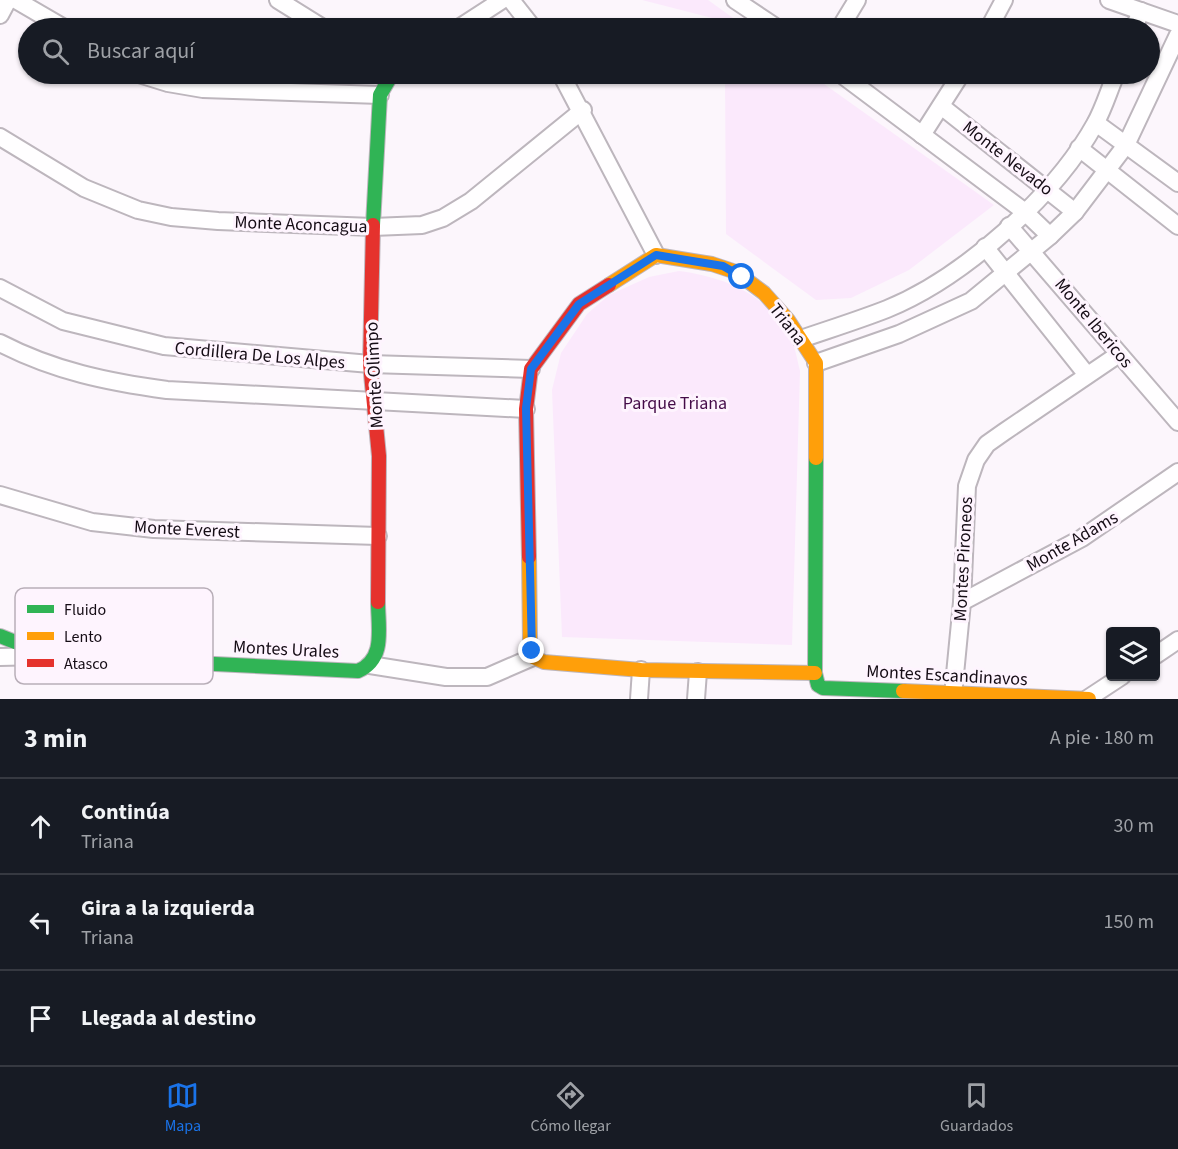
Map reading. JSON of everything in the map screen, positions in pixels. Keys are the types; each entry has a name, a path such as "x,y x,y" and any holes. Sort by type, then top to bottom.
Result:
{"street":[{"path":"0,15 8,0"},
{"path":"16,0 47,18"},
{"path":"278,0 307,18"},
{"path":"474,18 502,0"},
{"path":"511,0 525,18"},
{"path":"735,0 762,18"},
{"path":"846,18 857,0"},
{"path":"994,18 1004,0"},
{"path":"1109,0 1178,24"},
{"path":"1139,18 1142,11"},
{"path":"1160,73 1178,35"},
{"path":"174,84 203,89 380,95"},
{"name":"Monte Olimpo","path":"364,668 378,651 379,456 370,364 373,226 380,95 386,84"},
{"path":"533,657 530,642 526,408 531,369 579,304 656,255 567,84"},
{"name":"Monte Nevado","path":"855,84 1025,212 1050,236"},
{"path":"922,135 955,84"},
{"path":"801,339 889,308 954,272 986,247 1048,188 1079,148 1096,123 1112,84"},
{"path":"816,363 899,334 971,301 1008,273 1075,212 1108,171 1126,145 1155,84"},
{"name":"Monte Nevado","path":"941,106 1048,188 1075,212"},
{"name":"Monte Aconcagua","path":"0,137 84,188 138,210 171,217 218,221 373,226 422,225 443,218 471,201 583,111"},
{"path":"1096,123 1178,183"},
{"path":"1079,148 1178,226"},
{"name":"Monte Ibericos","path":"1009,226 1033,251 1178,422"},
{"name":"Monte Ibericos","path":"986,247 1087,375"},
{"name":"Triana","path":"656,255 723,266 742,277 764,293 801,339 816,363 814,673"},
{"name":"Cordillera De Los Alpes","path":"0,288 63,321 164,346 370,364 531,369"},
{"name":"Cordillera De Los Alpes","path":"0,343 32,360 64,371 119,384 167,390 526,408"},
{"name":"Montes Pironeos","path":"953,695 962,602 967,486 976,460 987,444 1119,354"},
{"name":"Monte Adams","path":"962,602 1082,538 1178,472"},
{"name":"Monte Everest","path":"0,495 92,522 154,529 378,536"},
{"name":"Montes Urales","path":"0,636 15,642"},
{"path":"1160,652 1178,640"},
{"path":"0,657 15,657"},
{"path":"364,668 446,677 487,677 533,657 544,662 640,670 814,673"},
{"name":"Montes Urales","path":"213,662 364,668"},
{"path":"639,699 640,670"},
{"path":"696,699 698,672"},
{"name":"Montes Escandinavos","path":"814,673 816,682 823,688 1088,699"},
{"path":"1088,699 1115,681"}],"green space":[{"path":"642,0 708,0 733,18 712,18"},
{"path":"725,84 824,84 994,205 909,270 851,298 816,300 726,234"},
{"name":"Parque Triana","path":"679,271 727,283 756,298 779,320 794,348 800,371 792,645 562,637 552,390 561,353 587,314 609,295 649,277"}],"traffic: fast":[{"path":"373,225 380,95 386,84"},
{"path":"816,458 815,673 818,685 823,688 903,691"},
{"path":"213,664 358,671 367,666 377,651 378,602"},
{"path":"0,636 15,642"}],"traffic: slow":[{"path":"609,285 656,255 712,264 736,272 764,293 788,320 816,363 816,458"},
{"path":"529,557 530,642 533,657 544,662 641,670 815,673"},
{"path":"903,691 1089,699"}],"traffic: jam":[{"path":"373,225 370,364 379,456 378,602"},
{"path":"529,557 526,409 531,369 579,304 609,285"}],"route":[{"path":"532,651 526,408 531,369 579,304 656,255 723,266 742,277"}]}
